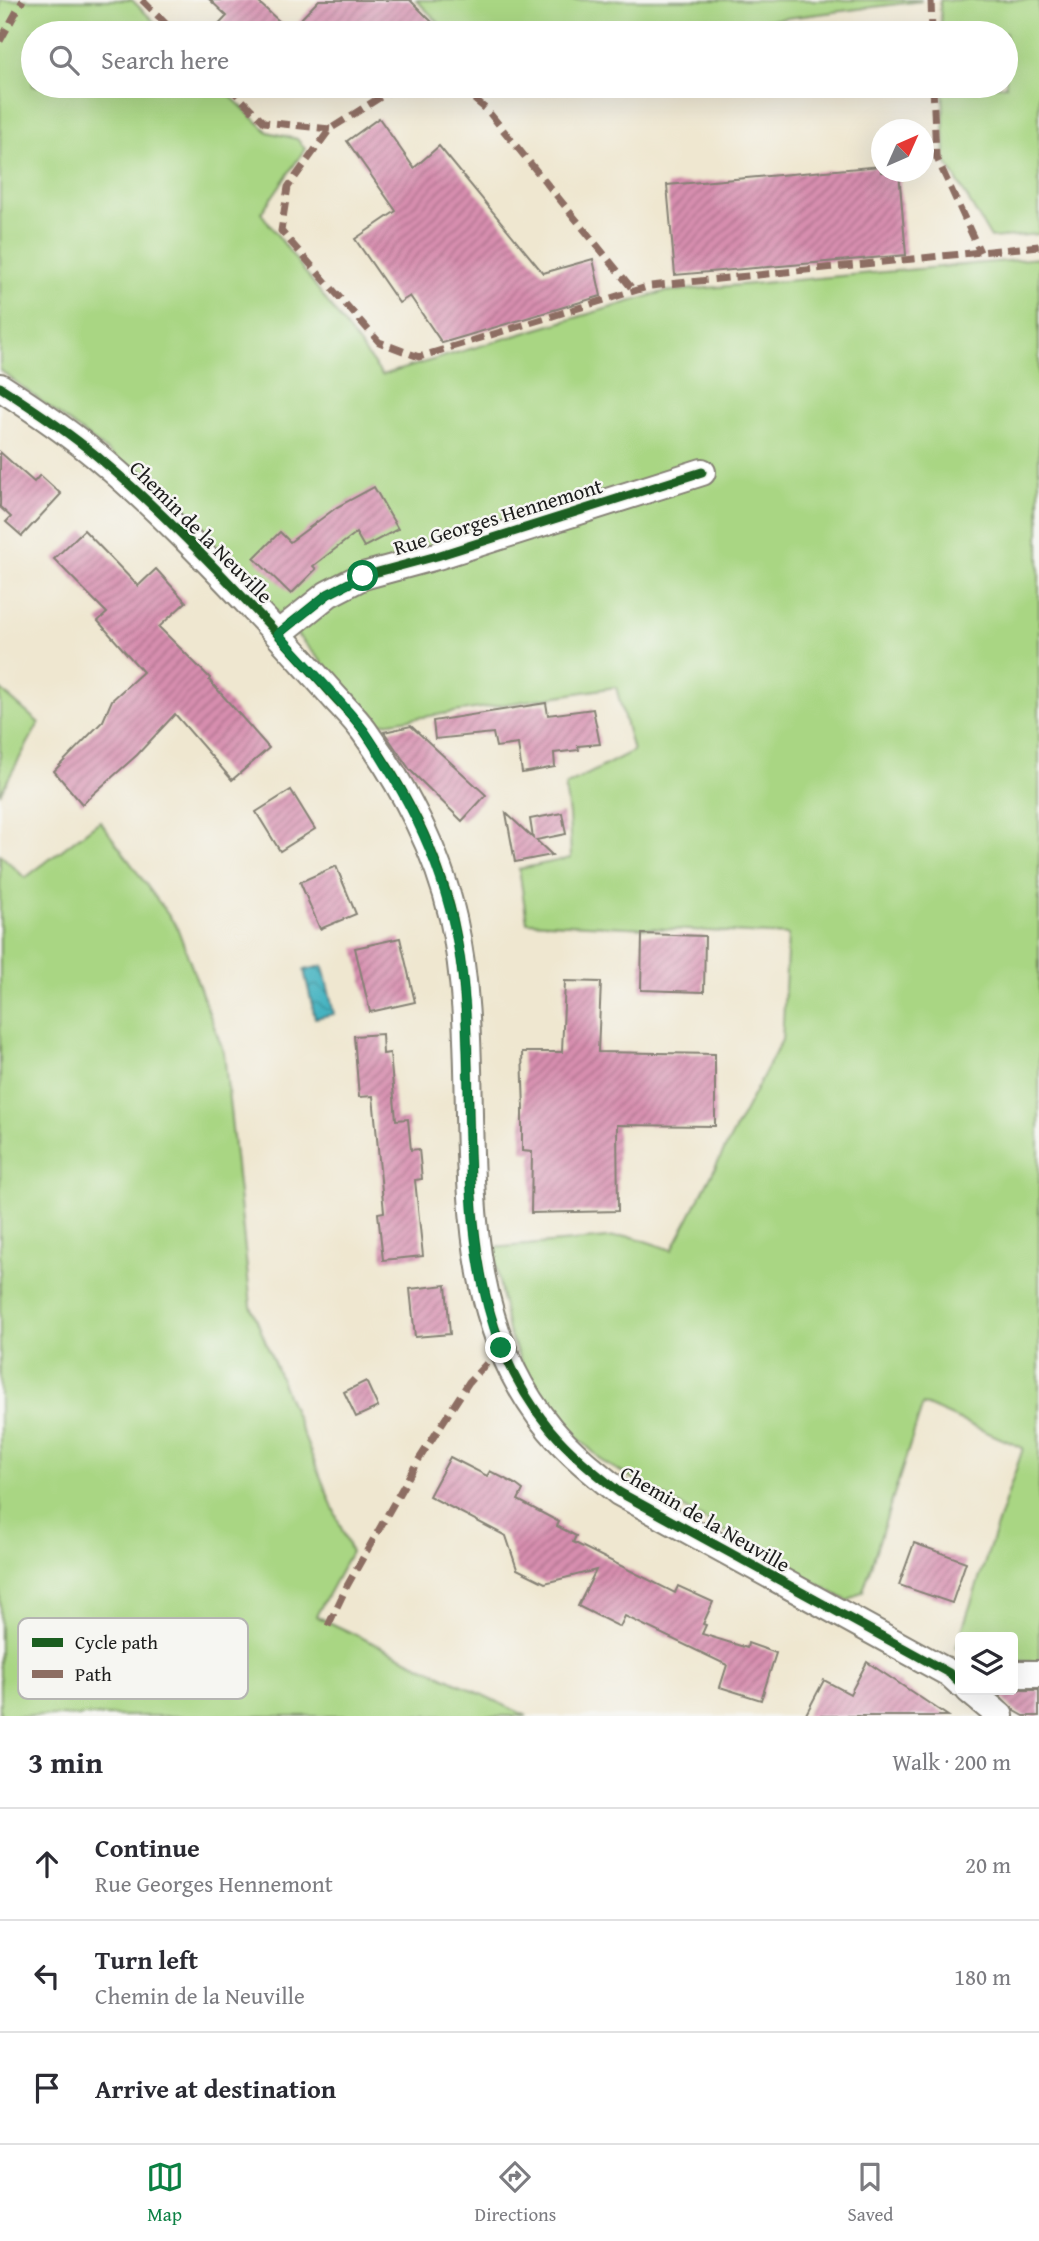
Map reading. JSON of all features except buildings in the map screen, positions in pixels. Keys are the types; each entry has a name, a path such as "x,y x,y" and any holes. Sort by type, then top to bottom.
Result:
{"street":[{"name":"Chemin de la Neuville","path":"0,387 53,421 115,471 233,586 363,729 404,794 434,859 453,917 465,1001 475,1242 492,1325 519,1384 550,1429 583,1464 619,1492 955,1677"},
{"name":"Rue Georges Hennemont","path":"278,634 328,594 363,576 437,556 702,472"},
{"path":"1018,1674 1039,1674"},
{"name":"Chemin de la Neuville","path":"977,1695 1000,1716"}],"green space":[{"path":"0,0 132,0 154,21 21,21 21,98 233,98 268,132 297,139 305,149 261,213 382,375 663,292 1039,258 1039,1662 1018,1661 1018,1632 961,1632 1023,1448 923,1404 863,1591 848,1601 605,1463 537,1400 508,1331 493,1248 630,1236 672,1250 782,1040 788,935 527,922 519,869 571,858 565,786 633,751 616,687 378,724 181,507 0,370"},
{"path":"416,0 921,0 763,21 437,21"},
{"path":"940,0 1039,0 1039,234 991,238 945,160 943,98 1018,98 1018,21 941,21"},
{"path":"0,689 39,723 0,794"},
{"path":"100,821 177,927 224,1053 251,1306 351,1552 316,1616 527,1716 0,1716 0,854 25,878"}],"water":[{"path":"323,966 334,1014 315,1018 304,970"}],"marked path":[{"path":"0,41 23,0"},
{"path":"142,0 163,21"},
{"path":"931,0 932,21"},
{"path":"240,98 264,122 330,129"},
{"path":"379,98 330,129 288,187 281,231 379,342 419,357 650,286 1039,246"},
{"path":"472,98 487,110 634,291"},
{"path":"934,98 936,156 980,252"},
{"path":"328,1626 347,1586 416,1464 469,1382 501,1348"}],"cycle path":[{"path":"0,387 50,420 98,457 199,551 356,721 392,774 418,820 438,869 453,918 463,982 471,1182 477,1248 490,1312 513,1373 550,1429 574,1454 619,1492 955,1678"},
{"path":"278,634 328,594 363,576 437,556 702,472"}],"route":[{"path":"363,576 328,594 278,634 363,729 404,794 434,859 453,917 465,1001 475,1242 492,1325 501,1348"}]}
